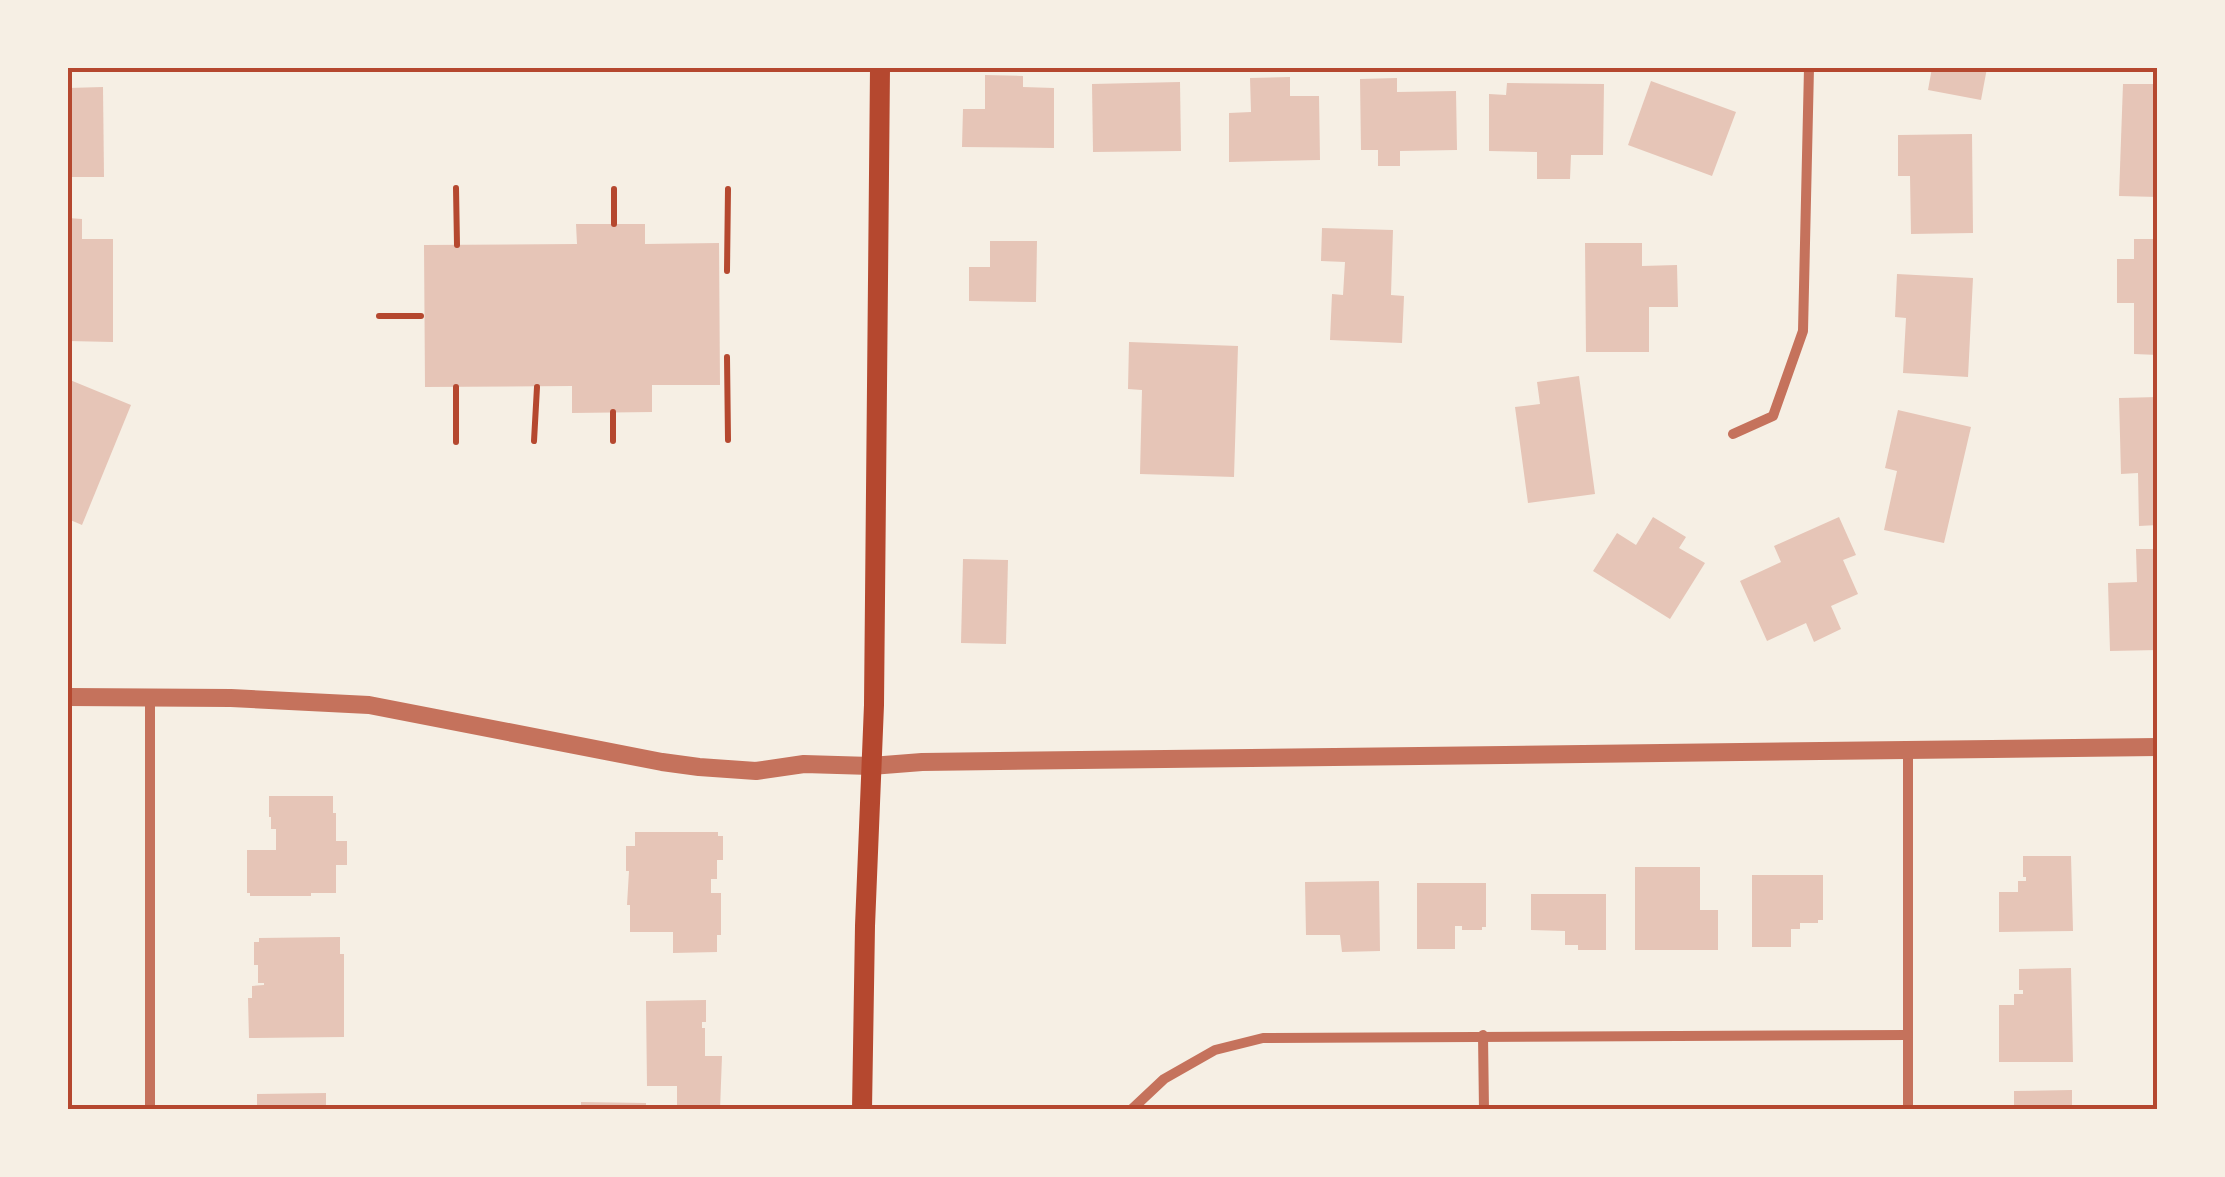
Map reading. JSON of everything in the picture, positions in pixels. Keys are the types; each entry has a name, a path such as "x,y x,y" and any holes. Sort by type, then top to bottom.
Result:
{"main road":[{"path":"862,1110 874,649 880,68"}],"street":[{"path":"1733,434 1773,416 1803,330 1809,68"},
{"path":"68,696 369,705 662,762 756,771 804,764 2158,747"},
{"path":"150,697 150,1110"},
{"path":"1908,750 1908,1110"},
{"path":"1131,1110 1164,1079 1215,1050 1263,1038 1908,1034"},
{"path":"1483,1036 1484,1110"}],"path":[{"path":"456,188 457,245"},
{"path":"614,189 614,224"},
{"path":"727,272 728,190"},
{"path":"379,316 421,316"},
{"path":"727,357 728,440"},
{"path":"534,441 536,386"},
{"path":"456,387 456,442"},
{"path":"613,412 613,441"}],"building":[{"path":"1932,68 1987,68 1981,100 1928,90"},
{"path":"985,75 1023,76 1023,87 1054,88 1054,148 962,147 963,109 985,109"},
{"path":"1290,77 1290,96 1319,96 1320,160 1229,162 1229,113 1251,112 1250,78"},
{"path":"1397,78 1397,92 1456,91 1457,150 1400,151 1400,166 1378,166 1378,150 1361,150 1360,79"},
{"path":"1651,81 1736,112 1712,176 1628,145"},
{"path":"1180,82 1181,151 1093,152 1092,84"},
{"path":"1507,83 1604,84 1603,155 1571,155 1570,179 1537,179 1537,152 1489,151 1489,94 1506,95"},
{"path":"2123,84 2158,84 2158,197 2119,196"},
{"path":"103,87 104,177 68,177 68,88"},
{"path":"1972,134 1973,233 1911,234 1910,176 1898,176 1898,135"},
{"path":"68,218 82,219 82,239 113,239 113,342 68,341"},
{"path":"576,224 645,224 645,244 719,243 720,385 652,385 652,412 572,413 572,386 425,387 424,245 577,244"},
{"path":"1322,228 1393,230 1391,295 1404,296 1402,343 1330,340 1332,294 1343,295 1345,262 1321,261"},
{"path":"2134,239 2158,239 2158,355 2134,354 2134,303 2117,303 2117,259 2134,259"},
{"path":"990,241 1037,241 1036,302 969,301 969,267 990,267"},
{"path":"1585,243 1642,243 1642,266 1677,265 1678,307 1649,307 1649,352 1586,352"},
{"path":"1897,274 1973,278 1968,377 1903,373 1906,318 1895,317"},
{"path":"1129,342 1238,346 1234,477 1140,474 1142,390 1128,389"},
{"path":"1579,376 1595,494 1528,503 1515,407 1540,404 1537,382"},
{"path":"70,380 131,405 82,525 68,519"},
{"path":"2158,397 2158,525 2139,526 2138,473 2121,474 2119,398"},
{"path":"1898,410 1971,427 1944,543 1884,530 1897,471 1885,468"},
{"path":"1653,517 1686,537 1679,548 1705,563 1670,619 1593,571 1617,533 1636,545"},
{"path":"1839,517 1856,555 1843,560 1858,594 1831,606 1841,629 1814,642 1806,623 1767,641 1740,581 1781,562 1774,546"},
{"path":"2136,549 2158,549 2158,650 2110,651 2108,583 2137,582"},
{"path":"963,559 1008,560 1006,644 961,643"},
{"path":"269,796 333,796 336,841 347,841 347,865 336,865 336,893 247,893 247,850 276,850"},
{"path":"635,832 718,832 718,836 723,836 723,860 717,860 717,879 711,879 711,893 721,893 717,952 673,953 673,932 630,932 626,846 635,846"},
{"path":"2023,856 2071,856 2073,931 1999,932 1999,892 2018,892 2018,881 2026,881"},
{"path":"1635,867 1700,867 1700,910 1718,910 1718,950 1635,950"},
{"path":"1752,875 1823,875 1823,920 1800,923 1800,929 1791,929 1791,947 1752,947"},
{"path":"1379,881 1380,951 1342,952 1340,935 1306,935 1305,882"},
{"path":"1417,883 1486,883 1486,927 1462,930 1462,926 1455,926 1455,949 1417,949"},
{"path":"1531,894 1606,894 1606,950 1578,950 1578,945 1565,945 1565,931 1531,930"},
{"path":"340,937 340,954 344,954 344,1037 249,1038 248,998 252,998 252,986 264,985 258,983 254,942 259,942 259,938"},
{"path":"2071,968 2073,1062 1999,1062 1999,1005 2014,1005 2014,994 2023,994 2019,990 2019,969"},
{"path":"706,1000 706,1022 702,1022 705,1056 722,1056 720,1110 677,1110 677,1086 647,1086 646,1001"},
{"path":"2072,1090 2072,1110 2014,1110 2014,1091"},
{"path":"326,1093 326,1110 257,1110 257,1094"},
{"path":"581,1102 646,1103 646,1110 581,1110"}]}
